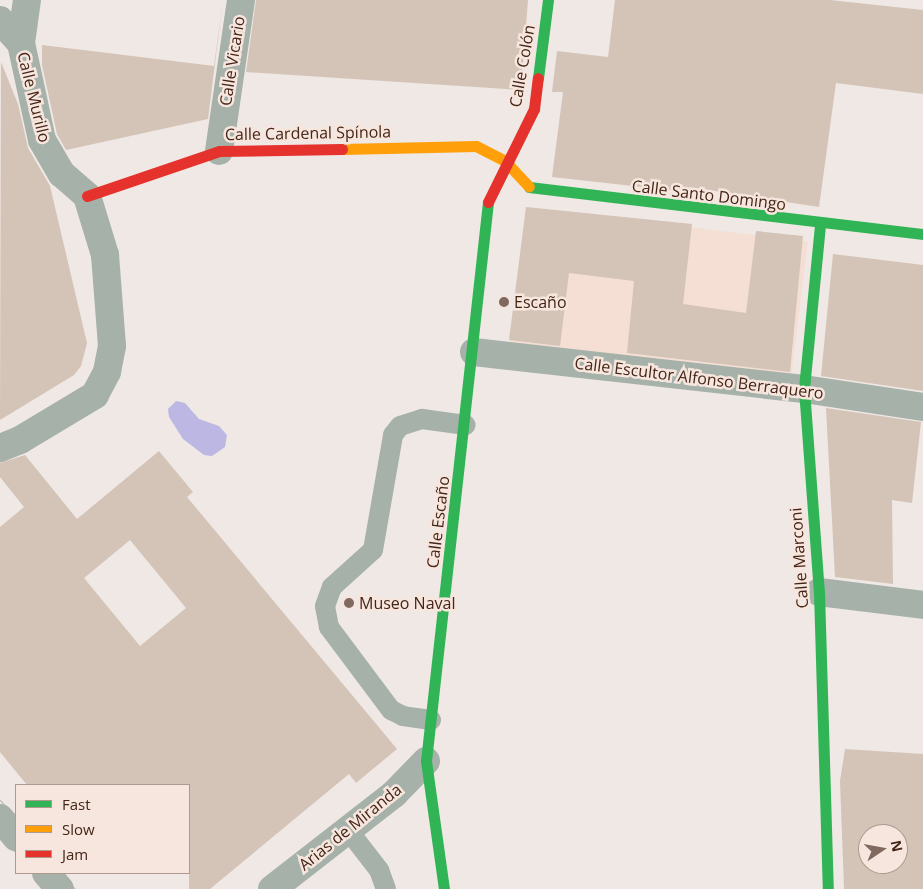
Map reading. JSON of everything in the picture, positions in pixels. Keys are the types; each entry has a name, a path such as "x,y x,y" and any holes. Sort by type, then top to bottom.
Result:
{"street":[{"path":"21,43 27,0"},
{"name":"Calle Vicario","path":"218,151 241,0"},
{"name":"Calle Colón","path":"505,161 534,109 548,0"},
{"name":"Calle Murillo","path":"0,20 21,43 42,140 62,174 87,196"},
{"name":"Calle Cardenal Spínola","path":"87,196 218,151 476,146 505,161"},
{"name":"Calle Santo Domingo","path":"505,161 531,190 820,225 923,234"},
{"name":"Calle Escaño","path":"444,889 426,761 474,352 484,211 505,161"},
{"path":"0,448 20,440 95,395 107,372 112,346 105,255 87,196"},
{"name":"Calle Marconi","path":"820,225 804,389 819,592 828,889"},
{"name":"Calle Escultor Alfonso Berraquero","path":"474,352 804,389 923,407"},
{"path":"819,592 923,605"},
{"name":"Arias de Miranda","path":"272,889 394,794 426,761"},
{"path":"0,818 15,836"},
{"path":"47,874 60,889"}],"lane":[{"path":"431,720 403,716 391,710 329,627 325,606 332,587 373,550 393,435 400,426 422,419 466,425"},
{"path":"348,830 379,870 386,889"}],"shaded area":[{"path":"526,207 808,242 791,379 509,344"},
{"path":"176,401 185,403 199,419 219,426 227,435 225,447 212,456 204,455 183,439 169,417 168,409"}],"building":[{"path":"223,0 208,119 66,150 57,134 42,65 42,45 214,66"},
{"path":"256,0 528,0 521,90 246,72"},
{"path":"615,0 830,0 923,10 923,94 836,83 819,207 696,188 696,193 552,177 563,92 552,92 557,51 608,57"},
{"path":"1,62 18,104 28,148 50,186 87,343 81,366 74,375 0,420"},
{"path":"526,207 692,224 683,304 746,313 756,231 803,236 790,372 627,353 634,281 569,273 560,346 509,340"},
{"path":"833,254 923,265 923,391 821,376"},
{"path":"826,408 921,422 912,503 892,500 893,584 835,577"},
{"path":"159,451 193,492 187,497 397,749 356,783 349,774 210,889 189,889 190,784 26,784 0,752 0,527 24,507 0,477 0,463 25,455 77,519","holes":["130,540 186,608 140,646 84,578"]},
{"path":"845,749 923,754 923,889 844,889 840,781"}],"tram line":[{"path":"0,800 15,818"},
{"path":"0,834 15,852"},
{"path":"33,874 46,889"},
{"path":"62,874 75,889"}],"traffic: fast":[{"path":"538,78 548,0"},
{"path":"529,187 923,234"},
{"path":"444,889 426,761 488,202"},
{"path":"820,225 804,389 819,592 828,889"}],"traffic: slow":[{"path":"342,149 476,146 505,161 529,187"}],"traffic: jam":[{"path":"488,202 534,109 538,78"},
{"path":"87,196 219,151 342,149"}],"place":[{"name":"Escaño","path":"504,302"},
{"name":"Museo Naval","path":"349,603"}]}
